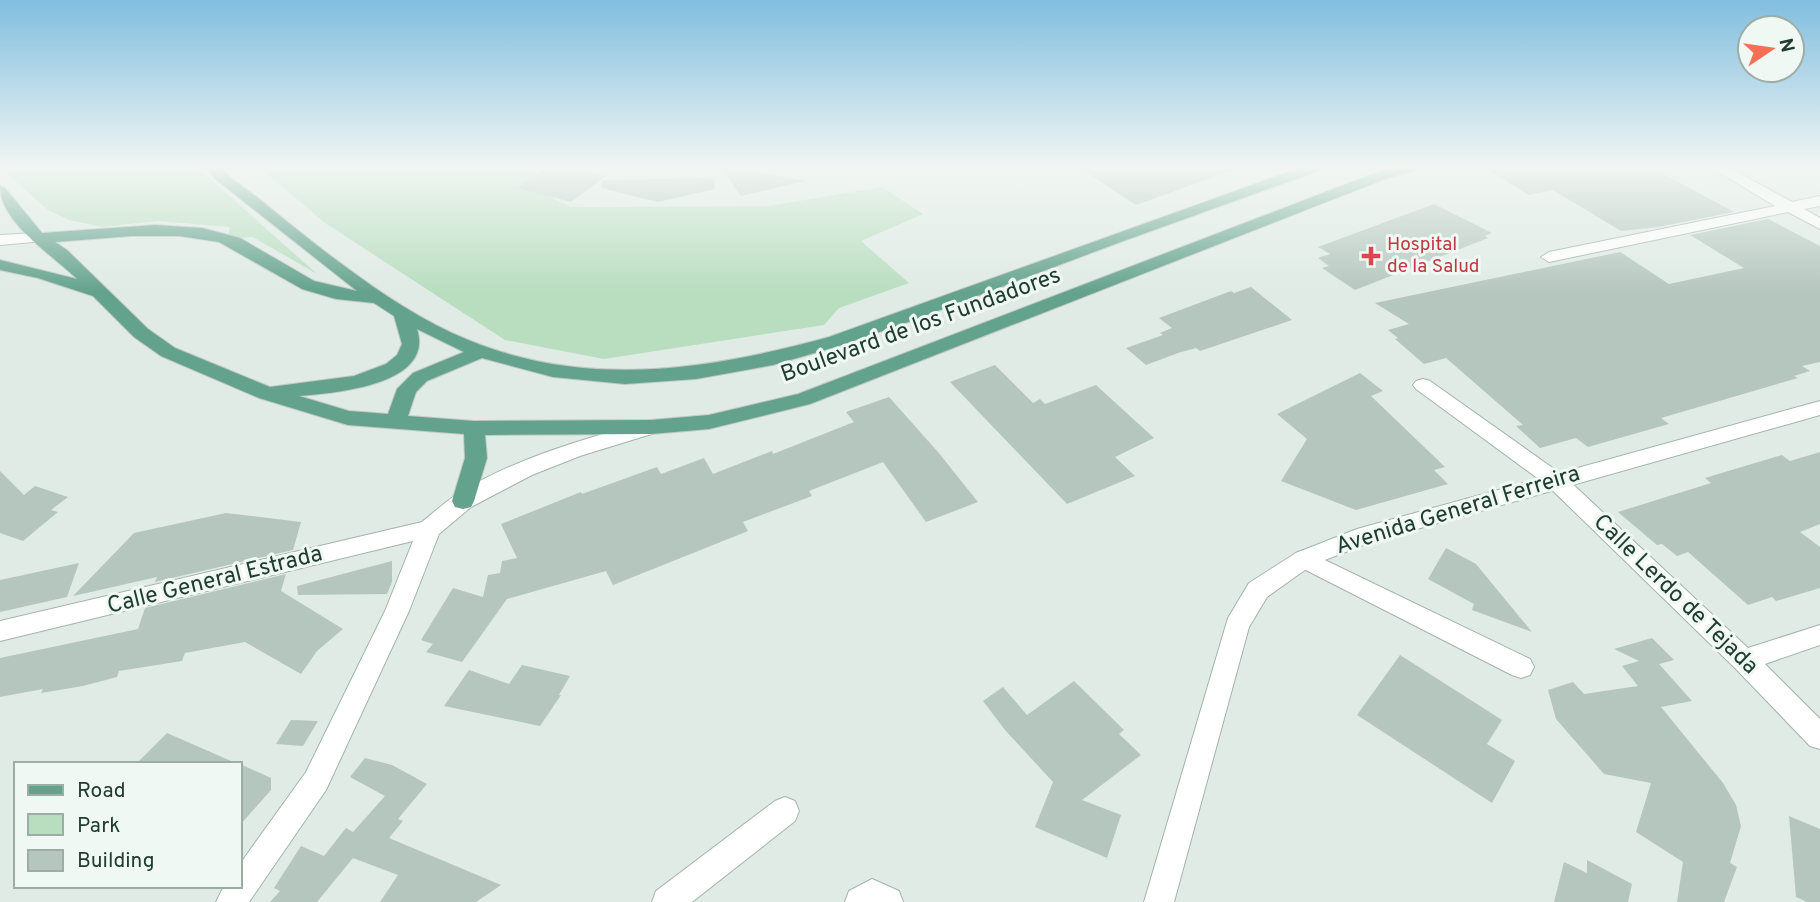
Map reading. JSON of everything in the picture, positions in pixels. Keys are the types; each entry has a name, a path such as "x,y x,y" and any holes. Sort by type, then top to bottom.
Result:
{"main road":[{"name":"Boulevard de los Fundadores","path":"15,209 38,238 61,254 141,333 168,352 266,393 348,418 474,428 651,427 709,422 803,399 1295,209"},
{"name":"Boulevard de los Fundadores","path":"263,209 376,298 450,340 527,367 632,377 711,373 788,357 851,338 1199,209"},
{"path":"38,238 165,232 205,234 227,239 298,281 339,296 376,298"},
{"path":"0,265 42,274 104,294"},
{"path":"266,393 359,382 394,367 405,359 411,344 401,312"},
{"path":"396,422 407,389 420,377 480,352"},
{"path":"463,501 476,458 474,428"}],"street":[{"path":"1549,257 1785,209"},
{"path":"1792,209 1820,224"},
{"path":"0,240 38,238"},
{"name":"Calle Lerdo de Tejada","path":"1423,385 1556,481 1744,660 1820,737"},
{"name":"Avenida General Ferreira","path":"1160,902 1237,625 1258,590 1304,559 1365,535 1820,408"},
{"name":"Calle General Estrada","path":"0,631 429,529 463,501 523,470 651,427"},
{"name":"Calle General Estrada","path":"242,886 316,780 397,611 429,529"},
{"path":"1304,559 1521,667"},
{"path":"1744,660 1820,635"},
{"path":"667,902 785,811"},
{"path":"860,902 872,894 888,902"}],"green space":[{"path":"244,209 317,274 253,237 227,239 230,227 158,221 102,227 69,220 48,210"},
{"path":"309,209 916,209 923,214 861,241 909,283 839,308 824,325 604,359 505,340 325,223"}],"building":[{"path":"1420,209 1444,209 1492,233 1485,236 1488,238 1355,290 1322,268 1329,266 1318,258 1330,254 1318,247"},
{"path":"1585,209 1729,209 1734,212 1658,227 1621,231"},
{"path":"1768,219 1820,246 1820,362 1802,366 1810,371 1794,376 1798,378 1661,418 1669,424 1588,447 1576,438 1540,448 1516,426 1523,425 1446,358 1424,364 1395,339 1398,338 1388,330 1409,324 1375,303 1620,252 1669,284 1744,268 1690,235"},
{"path":"1251,287 1292,320 1200,351 1196,348 1146,365 1126,348 1163,335 1160,333 1172,328 1159,318 1231,291 1234,293"},
{"path":"995,365 1033,403 1040,399 1045,404 1096,385 1154,438 1115,457 1135,476 1067,504 950,382"},
{"path":"1360,373 1383,391 1371,396 1445,467 1434,470 1448,484 1356,510 1281,481 1307,439 1277,414"},
{"path":"889,397 978,502 926,522 883,462 809,491 812,496 743,522 748,531 613,585 606,571 507,599 462,662 426,652 433,644 421,640 453,588 483,597 488,575 500,573 502,561 517,558 501,524 581,492 582,494 657,467 661,474 704,458 713,474 854,422 846,412"},
{"path":"1820,452 1820,524 1800,532 1820,547 1820,588 1776,601 1772,597 1748,605 1688,552 1677,556 1662,544 1657,545 1618,512 1711,483 1705,478 1782,455 1790,461"},
{"path":"0,471 24,495 35,486 68,497 51,510 58,512 23,541 0,533"},
{"path":"226,513 301,522 293,550 155,582 157,577 73,596 134,533"},
{"path":"1446,548 1476,564 1532,632 1472,610 1474,604 1428,579"},
{"path":"392,561 392,582 387,594 298,595 297,586"},
{"path":"79,563 67,597 0,612 0,580"},
{"path":"286,574 281,591 343,629 317,651 301,674 245,642 185,653 182,661 119,671 117,677 83,686 41,693 43,689 0,697 0,658 138,629 145,608"},
{"path":"1652,638 1674,660 1659,664 1692,701 1661,707 1723,783 1736,805 1741,826 1730,863 1737,867 1724,902 1677,902 1683,862 1636,832 1651,783 1604,774 1556,719 1548,690 1573,682 1584,694 1638,686 1622,666 1639,661 1614,649"},
{"path":"1400,655 1502,720 1487,744 1515,761 1492,803 1357,715"},
{"path":"522,665 570,676 540,726 444,706 469,670 509,684"},
{"path":"1074,681 1124,730 1119,734 1141,755 1082,800 1121,815 1107,858 1035,827 1053,782 1005,730 983,701 1003,687 1027,715"},
{"path":"291,720 318,721 303,746 276,744"},
{"path":"167,733 233,762 138,762"},
{"path":"365,758 392,765 427,784 398,819 403,821 389,838 501,885 476,902 380,902 398,875 353,858 317,902 270,902 280,891 274,888 301,846 324,856 346,828 353,832 385,796 350,777"},
{"path":"242,765 271,778 271,790 242,823"},
{"path":"1789,816 1820,829 1820,902 1807,902 1796,897"},
{"path":"1587,860 1632,884 1628,902 1554,902 1564,862 1587,873"}],"place":[{"name":"Hospital de la Salud","path":"1371,256"}]}
